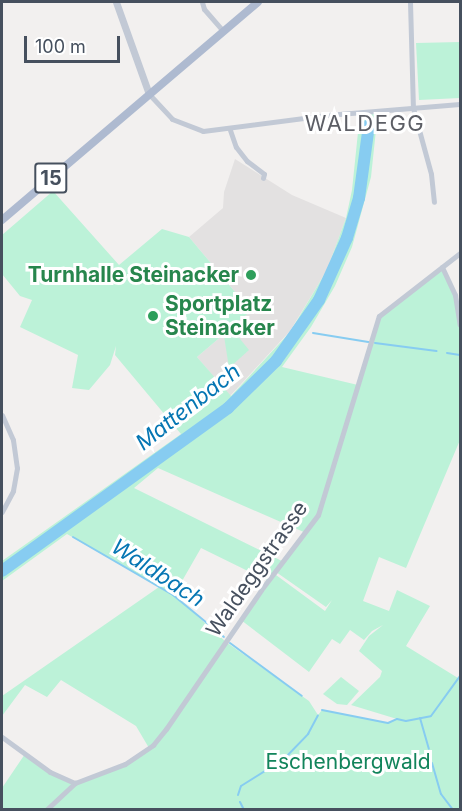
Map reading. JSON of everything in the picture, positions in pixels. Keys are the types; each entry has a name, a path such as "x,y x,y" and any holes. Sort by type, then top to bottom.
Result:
{"main road":[{"name":"15","path":"2,220 258,2"}],"street":[{"path":"116,2 149,94 172,119 186,126 203,131 230,130 327,115 460,104"},
{"path":"202,2 204,9 223,31"},
{"path":"410,2 413,108 431,174 434,202"},
{"path":"230,130 237,147 247,161 264,174 263,178"},
{"name":"Waldeggstrasse","path":"46,810 75,783 121,766 156,742 261,590 318,515 379,316 460,253"},
{"path":"442,267 455,295 460,325"},
{"path":"2,415 13,440 17,468 13,491 2,512"},
{"path":"2,737 50,772 75,783"}],"shaded area":[{"path":"235,159 292,195 346,218 327,270 290,331 230,396 197,357 251,311 189,237 223,208 224,192"}],"green space":[{"path":"460,42 460,98 419,100 416,43"},
{"name":"Eschenbergwald","path":"378,111 371,177 352,247 335,286 311,327 282,367 358,385 379,316 442,267 455,295 460,325 460,440 406,568 379,557 363,601 389,611 397,590 430,606 406,646 458,678 460,676 460,809 2,809 2,788 25,754 45,769 75,783 115,769 149,748 136,726 61,680 47,697 25,685 2,716 2,696 159,587 67,534 2,581 2,561 181,434 115,355 116,346 110,365 89,390 72,388 78,355 20,327 32,300 20,296 2,274 2,235 53,191 119,265 162,229 189,237 251,311 197,357 231,396 290,332 327,270 346,218 352,190 360,113","holes":["158,468 244,506 306,533 284,562 134,488","201,548 268,581 276,572 326,607 332,600 325,611 276,575 241,620 309,672 332,639 340,644 350,630 364,640 372,631 383,625 369,636 359,651 382,671 380,677 351,705 397,719 388,723 322,710 318,715 309,701 226,642 174,595"]},
{"path":"232,329 249,350 229,368 224,336"},
{"path":"341,677 359,691 347,705 337,704 323,694"}],"waterway":[{"name":"Mattenbach","path":"2,571 228,408 276,361 319,300 347,238 359,198 369,125"},
{"path":"313,333 368,342"},
{"path":"375,343 436,351"},
{"path":"447,353 460,355"},
{"name":"Waldbach","path":"73,537 173,595 224,637"},
{"name":"Waldbach","path":"230,643 302,696"},
{"name":"Waldbach","path":"322,710 388,723 397,719 406,721 431,716 460,676"},
{"path":"238,795 241,786 284,759 308,734 318,715"},
{"path":"420,718 429,749"},
{"path":"432,763 441,794 453,810"},
{"path":"240,802 244,810"}],"place":[{"name":"Turnhalle Steinacker","path":"251,275"},
{"name":"Sportplatz Steinacker","path":"153,316"}],"district":[{"name":"WALDEGG","path":"365,124"}]}
